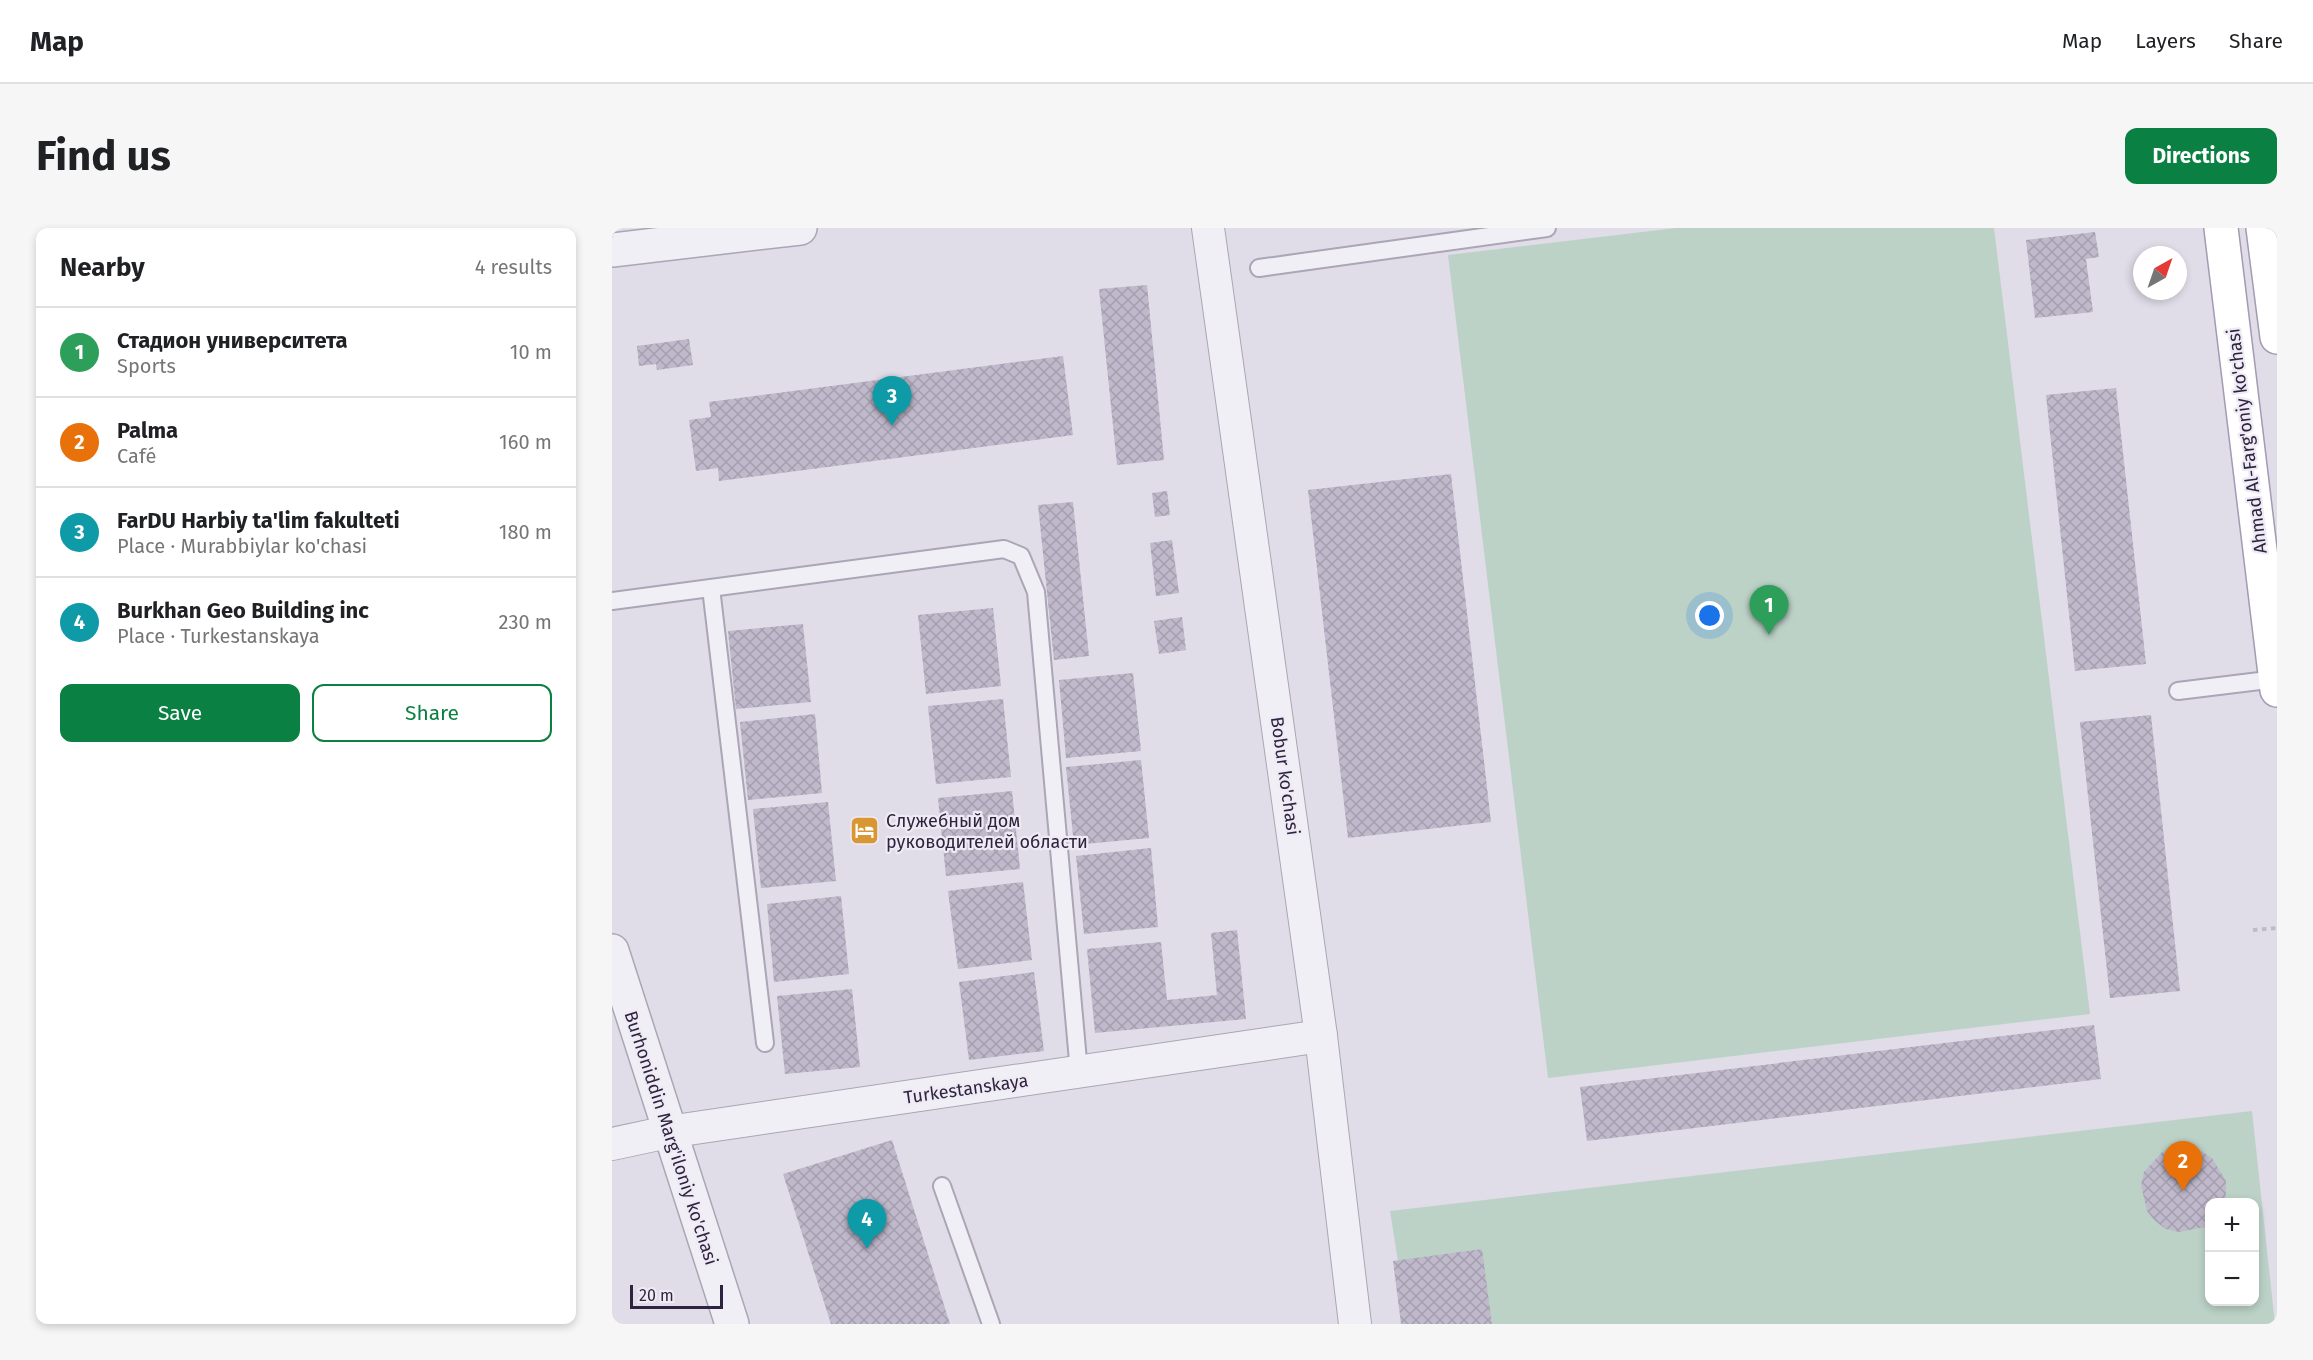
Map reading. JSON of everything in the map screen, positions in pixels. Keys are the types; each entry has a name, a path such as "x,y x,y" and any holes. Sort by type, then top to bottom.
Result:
{"main road":[{"name":"Ahmad Al-Farg'oniy ko'chasi","path":"2221,228 2276,684"},
{"path":"2263,228 2277,337"}],"street":[{"path":"612,250 800,228"},
{"name":"Bobur ko'chasi","path":"1208,228 1321,1036 1354,1324"},
{"name":"Burhoniddin Marg'iloniy ko'chasi","path":"612,951 668,1132 732,1324"},
{"name":"Turkestanskaya","path":"612,1144 668,1132 1321,1036"}],"lane":[{"path":"1259,268 1547,228"},
{"path":"612,601 1004,549 1021,556 1036,592 1078,1072"},
{"path":"711,588 765,1043"},
{"path":"2178,691 2276,684"},
{"path":"942,1186 991,1324"}],"path":[{"path":"2253,930 2277,928"}],"green space":[{"path":"1676,228 1994,228 2090,1014 1548,1078 1448,255"},
{"path":"2252,1111 2275,1324 1408,1324 1390,1211"}],"building":[{"path":"2095,232 2099,257 2086,259 2093,312 2035,318 2026,240"},
{"path":"1147,285 1164,460 1117,465 1099,289"},
{"path":"689,339 693,365 657,370 656,364 639,366 637,346"},
{"path":"1063,356 1073,435 719,481 718,468 696,471 689,420 711,417 709,402"},
{"path":"2116,388 2146,664 2075,671 2046,395"},
{"path":"1451,474 1491,822 1348,838 1308,490"},
{"path":"1167,491 1170,515 1155,517 1152,493"},
{"path":"1073,502 1089,656 1054,660 1038,505"},
{"path":"1172,540 1179,593 1156,596 1150,543"},
{"path":"993,608 1001,686 926,694 918,615"},
{"path":"1182,617 1186,650 1159,654 1154,621"},
{"path":"803,624 811,702 736,709 728,631"},
{"path":"1133,673 1141,751 1066,758 1059,680"},
{"path":"1003,699 1011,777 936,784 928,706"},
{"path":"815,714 822,793 748,800 740,722"},
{"path":"2151,715 2180,991 2110,998 2080,722"},
{"path":"1141,760 1149,838 1074,845 1066,767"},
{"path":"1012,791 1020,869 946,876 938,798"},
{"path":"828,802 836,881 761,888 753,809"},
{"path":"1151,848 1158,927 1084,934 1076,856"},
{"path":"1023,882 1032,960 958,969 948,891"},
{"path":"841,896 849,974 774,982 767,904"},
{"path":"1237,930 1246,1019 1095,1033 1087,949 1161,942 1167,1000 1217,995 1211,933"},
{"path":"1034,972 1044,1051 969,1060 959,982"},
{"path":"852,989 860,1067 785,1074 777,996"},
{"path":"2094,1025 2101,1079 1587,1141 1580,1087"},
{"path":"892,1140 950,1324 831,1324 783,1174"},
{"path":"2188,1147 2201,1151 2212,1158 2226,1181 2225,1198 2205,1198 2205,1227 2179,1232 2166,1229 2147,1211 2141,1185 2144,1172 2162,1152"},
{"path":"1482,1249 1492,1324 1401,1324 1393,1261"}],"place":[{"name":"FarDU Harbiy ta'lim fakulteti","path":"892,426"},
{"name":"Стадион университета","path":"1769,635"},
{"name":"Служебный дом руководителей области","path":"865,831"},
{"name":"Palma","path":"2183,1191"},
{"name":"Burkhan Geo Building inc","path":"867,1249"}]}
